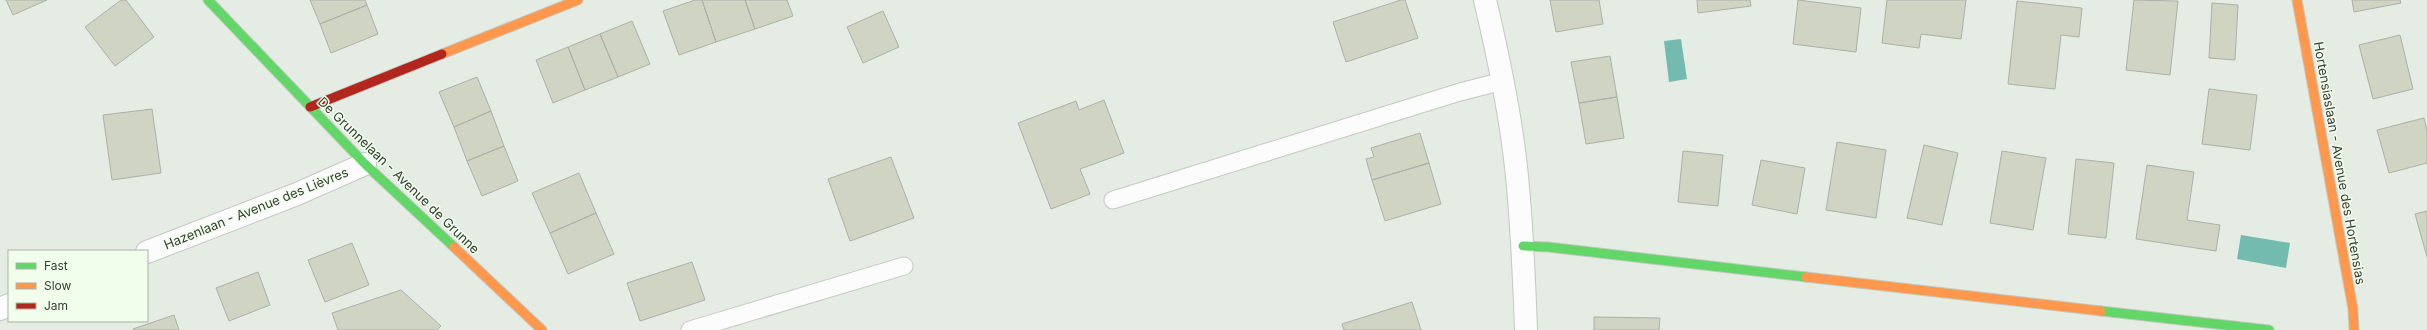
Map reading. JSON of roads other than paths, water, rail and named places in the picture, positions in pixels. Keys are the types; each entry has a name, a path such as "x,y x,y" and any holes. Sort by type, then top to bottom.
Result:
{"street":[{"name":"De Grunnelaan - Avenue de Grunne","path":"208,0 365,164 542,330"},
{"path":"310,107 578,0"},
{"path":"1485,0 1503,81 1516,166 1524,246 1526,330"},
{"name":"Hortensiaslaan - Avenue des Hortensias","path":"2297,0 2353,309 2354,330"},
{"name":"Hazenlaan - Avenue des Lièvres","path":"148,252 296,194 365,164"},
{"path":"1524,246 1548,246 2269,330"}],"lane":[{"path":"1113,200 1460,92 1503,81"},
{"path":"690,330 904,266"}],"water":[{"path":"1681,39 1687,79 1669,82 1664,41"},
{"path":"2241,235 2290,243 2286,268 2237,259"}]}
